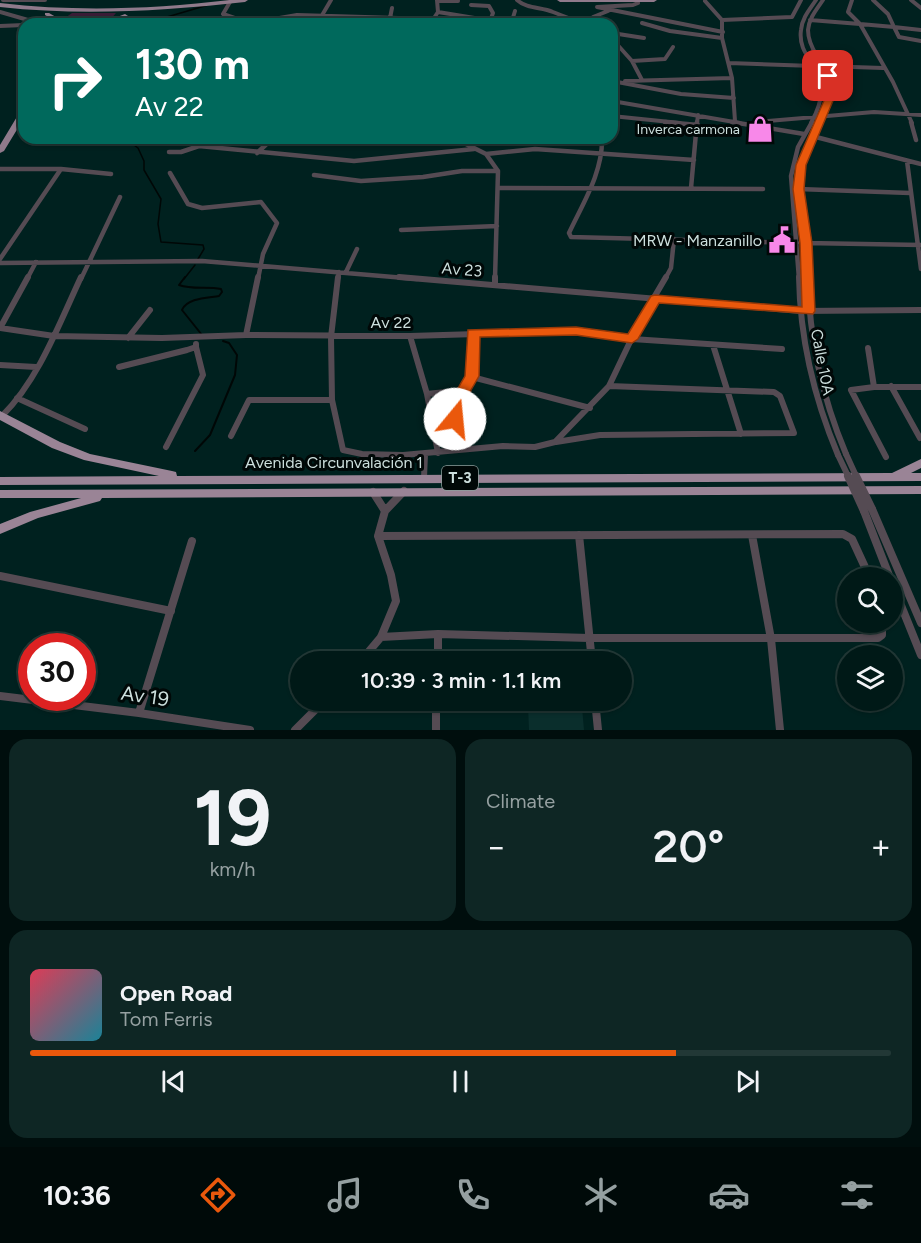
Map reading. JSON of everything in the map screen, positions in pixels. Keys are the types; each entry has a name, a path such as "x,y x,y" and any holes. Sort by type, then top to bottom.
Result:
{"highway":[{"path":"1,415 56,446 88,457 196,479"},
{"path":"894,476 921,463"},
{"name":"Avenida Circunvalación 1","path":"0,481 921,477"},
{"name":"Avenida Circunvalación 1","path":"0,494 921,490"},
{"path":"0,529 34,515 86,499 154,492"}],"main road":[{"path":"119,11 245,0"},
{"path":"560,0 654,0"},
{"path":"1,2 30,8 72,11 158,10"},
{"path":"119,18 216,2"},
{"path":"30,8 54,18"},
{"path":"64,18 64,15 72,11"},
{"path":"115,18 119,11"},
{"path":"0,151 18,122"},
{"path":"0,161 18,135"}],"street":[{"path":"1,2 45,0"},
{"path":"321,16 331,0"},
{"path":"517,0 523,5 554,12 563,18"},
{"path":"722,20 792,17 801,0"},
{"name":"Calle 10A","path":"816,0 806,13 799,33 820,75 822,95 792,163 790,188 797,243 800,311 810,381 821,417 842,454"},
{"path":"823,0 810,20 921,30"},
{"path":"852,0 848,12 860,24 908,114 916,140"},
{"path":"873,0 888,14 899,37 921,41"},
{"path":"911,0 921,8"},
{"path":"229,1 223,14 233,18"},
{"path":"434,18 438,12 437,1 458,1"},
{"path":"638,1 633,6 597,7 608,12 723,32"},
{"path":"705,1 722,20 722,38 732,78 735,121"},
{"path":"471,5 489,6 493,13 491,18"},
{"path":"390,18 392,8"},
{"path":"639,16 649,11"},
{"path":"0,12 21,18"},
{"path":"438,12 476,18"},
{"path":"513,18 515,12"},
{"path":"593,17 608,12"},
{"path":"282,18 297,15 399,18"},
{"name":"Calle 10A","path":"810,20 807,34 814,54 828,76 831,96 801,165 798,189 806,243 809,311 819,381 842,454"},
{"path":"642,23 670,31 722,38"},
{"path":"0,26 18,25"},
{"path":"618,34 644,38"},
{"path":"618,45 632,60 642,80"},
{"path":"632,60 665,60 672,47"},
{"path":"729,63 814,66"},
{"path":"822,66 883,68"},
{"path":"618,82 732,78"},
{"path":"618,83 681,94 734,98"},
{"path":"618,102 804,134"},
{"path":"742,122 772,122 874,112 921,115"},
{"path":"691,188 698,115"},
{"path":"618,117 698,124"},
{"path":"772,122 773,128"},
{"path":"812,136 921,164"},
{"path":"257,153 267,144"},
{"path":"466,144 486,154 498,171 495,285"},
{"path":"169,152 181,152 199,146 354,161 472,147 481,144"},
{"path":"602,144 596,179 589,187 569,233 571,237 797,243"},
{"path":"486,154 535,149 694,160"},
{"path":"907,161 910,193 920,245 921,269"},
{"path":"0,169 61,169 111,174"},
{"path":"0,261 61,169"},
{"path":"314,176 361,181 423,177 462,171 498,171"},
{"path":"170,173 177,180 177,188 188,204 202,208 256,201 267,208 278,223 260,266 246,335"},
{"path":"498,188 763,189"},
{"path":"798,189 910,193"},
{"path":"1,415 17,398 54,336 120,197"},
{"path":"401,230 497,226"},
{"path":"555,442 609,386 670,268 674,239"},
{"path":"806,243 920,245"},
{"path":"357,249 342,272 330,337 332,400 343,450 362,454 425,454 503,446 535,447 600,435 794,433 780,396 776,392 609,386"},
{"name":"Av 23","path":"0,261 166,260 342,272 800,311 921,310"},
{"path":"0,328 36,262"},
{"path":"128,338 150,310"},
{"name":"Av 22","path":"0,328 54,336 128,338 246,335 410,336 576,331 632,339 782,349"},
{"path":"455,419 464,390 472,376 473,333"},
{"path":"410,336 427,394 438,453"},
{"path":"166,447 203,375 194,337"},
{"path":"713,345 741,434"},
{"path":"119,367 150,358 175,355 196,347"},
{"path":"868,348 874,387"},
{"path":"0,364 36,367"},
{"path":"472,376 590,408"},
{"path":"891,386 920,438"},
{"path":"886,457 851,390 891,386 921,387"},
{"path":"427,394 464,390"},
{"path":"17,398 86,429"},
{"path":"231,436 249,400 332,400"},
{"path":"424,478 425,454"},
{"path":"842,454 921,623"},
{"path":"373,491 385,511"},
{"path":"369,651 381,636 396,601 391,575 378,536 385,511 404,491"},
{"path":"868,510 886,567"},
{"path":"579,535 591,651"},
{"path":"752,535 771,639 780,730"},
{"path":"378,536 849,536 864,567"},
{"path":"139,712 192,541"},
{"path":"0,576 171,611"},
{"path":"903,610 921,655"},
{"path":"381,636 438,634 771,639 878,638 882,633"},
{"path":"438,634 438,651"},
{"name":"Av 19","path":"0,696 139,712 250,730"},
{"path":"295,730 314,711"},
{"path":"436,711 436,730"},
{"path":"596,711 598,730"}],"shaded area":[{"path":"72,13 116,13 111,18 65,18"},
{"path":"528,711 582,711 584,730 529,730"}],"waterway":[{"path":"167,18 208,5"},
{"path":"132,144 138,148 144,161 144,170 161,199 158,224 161,242 203,245 204,249 198,259"},
{"path":"184,279 195,265"},
{"path":"185,277 179,285 221,289 222,292 219,296 188,303 182,310 202,335"},
{"path":"195,451 210,435 235,375 237,355 229,343 223,341"}],"place":[{"name":"Inverca carmona","path":"760,129"},
{"name":"MRW - Manzanillo","path":"782,240"}],"route":[{"path":"455,419 464,390 472,376 473,333 576,331 632,339 639,322 655,299 809,311 806,243 798,189 801,165 831,96 828,76"}]}
